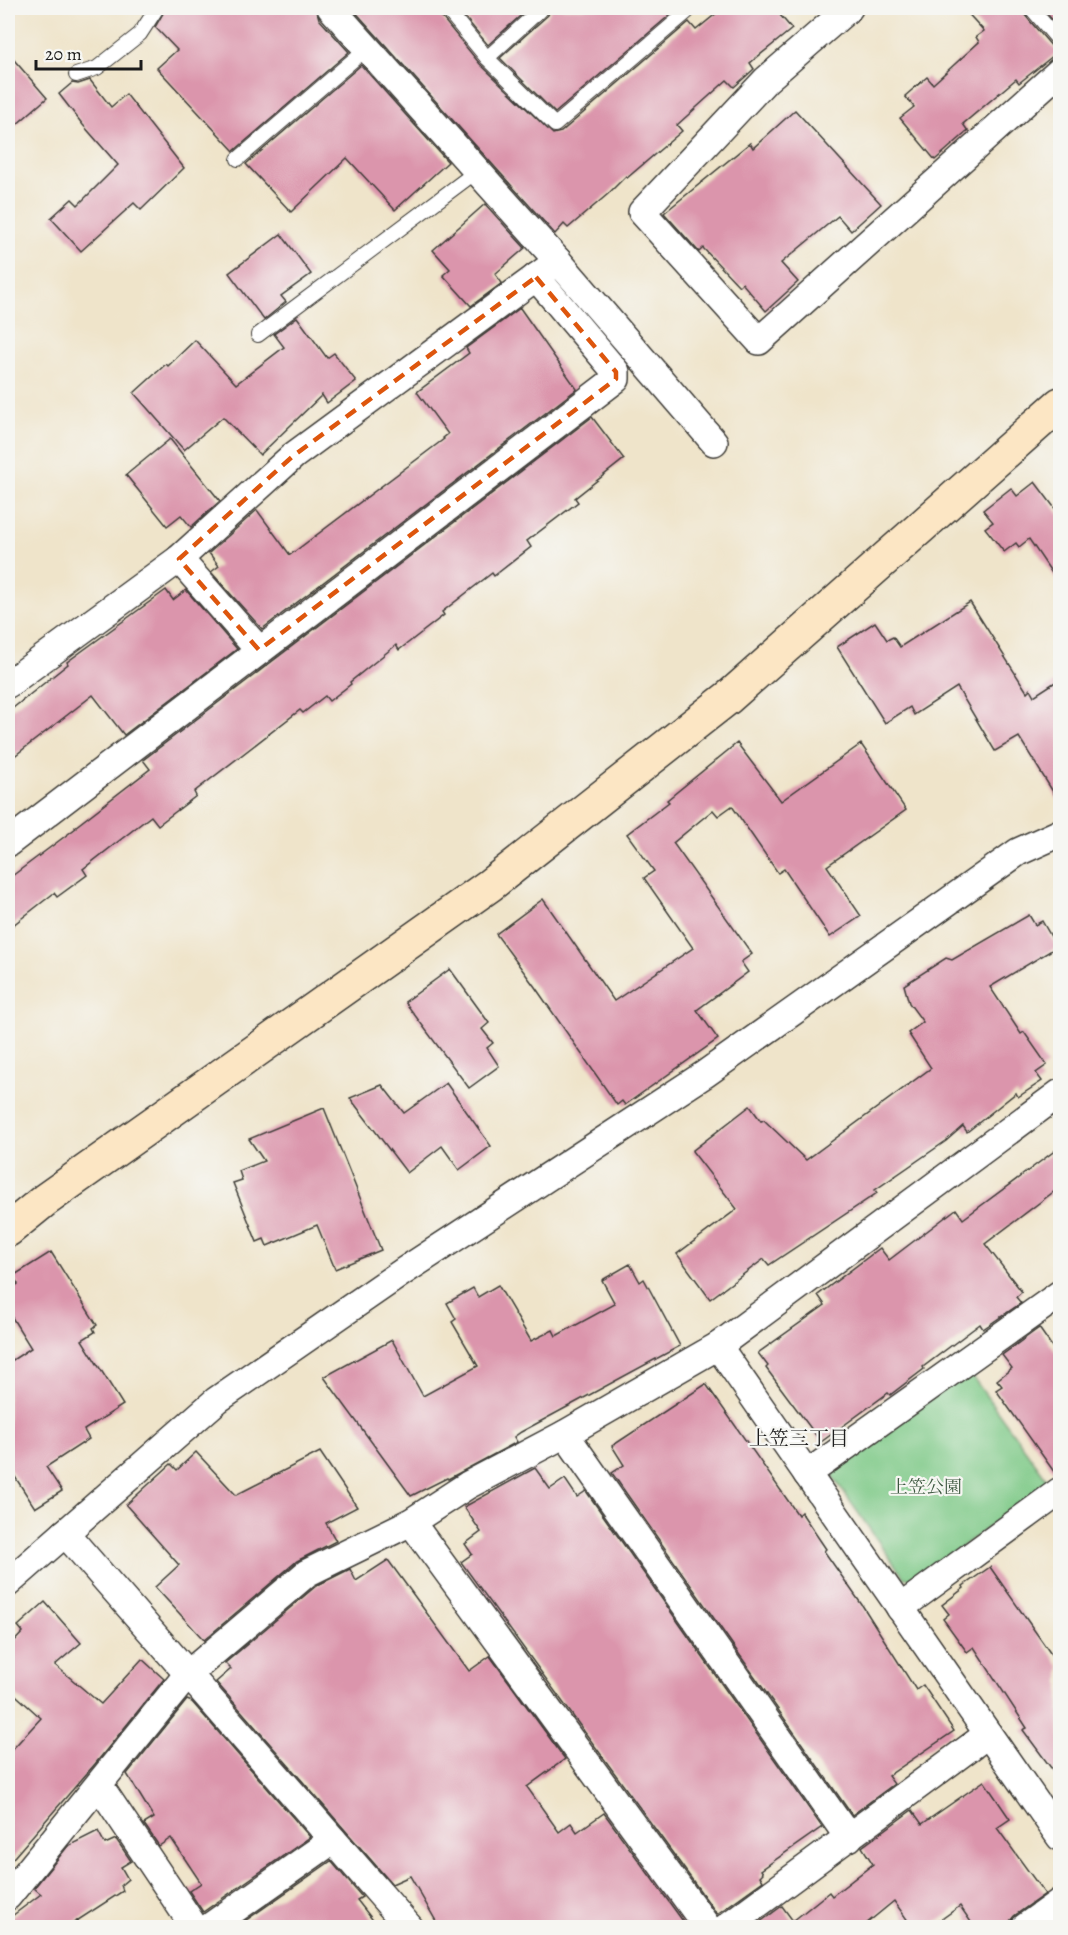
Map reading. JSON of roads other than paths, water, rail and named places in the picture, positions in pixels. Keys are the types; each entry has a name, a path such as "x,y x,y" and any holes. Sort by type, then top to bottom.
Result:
{"street":[{"path":"331,8 558,261 714,442"},
{"path":"849,8 766,80 642,212 759,341 1060,71"},
{"path":"8,684 179,559 293,456 558,261"},
{"path":"8,843 616,379 616,372 536,277"},
{"path":"8,1230 45,1200 499,878 729,697 1060,404"},
{"path":"179,559 259,650"},
{"path":"8,1583 217,1400 404,1271 705,1074 1018,852 1060,833"},
{"path":"8,1896 188,1674 307,1573 411,1522 468,1485 565,1434 718,1346 1060,1093"},
{"path":"807,1474 1060,1294"},
{"path":"718,1346 1060,1837"},
{"path":"565,1434 849,1838"},
{"path":"900,1608 1060,1493"},
{"path":"411,1522 708,1928"},
{"path":"65,1533 410,1928"},
{"path":"725,1928 988,1734"},
{"path":"99,1785 195,1928"},
{"path":"208,1928 333,1840"},
{"path":"1024,1928 1060,1902"}],"lane":[{"path":"76,75 97,68 140,33 157,8"},
{"path":"446,8 487,58 555,125 687,12"},
{"path":"487,58 542,8"},
{"path":"1031,8 1060,42"},
{"path":"238,159 366,49"},
{"path":"258,335 477,171"}],"district":[{"name":"上笠三丁目","path":"799,1438"}],"park label":[{"name":"上笠公園","path":"926,1487"}]}
